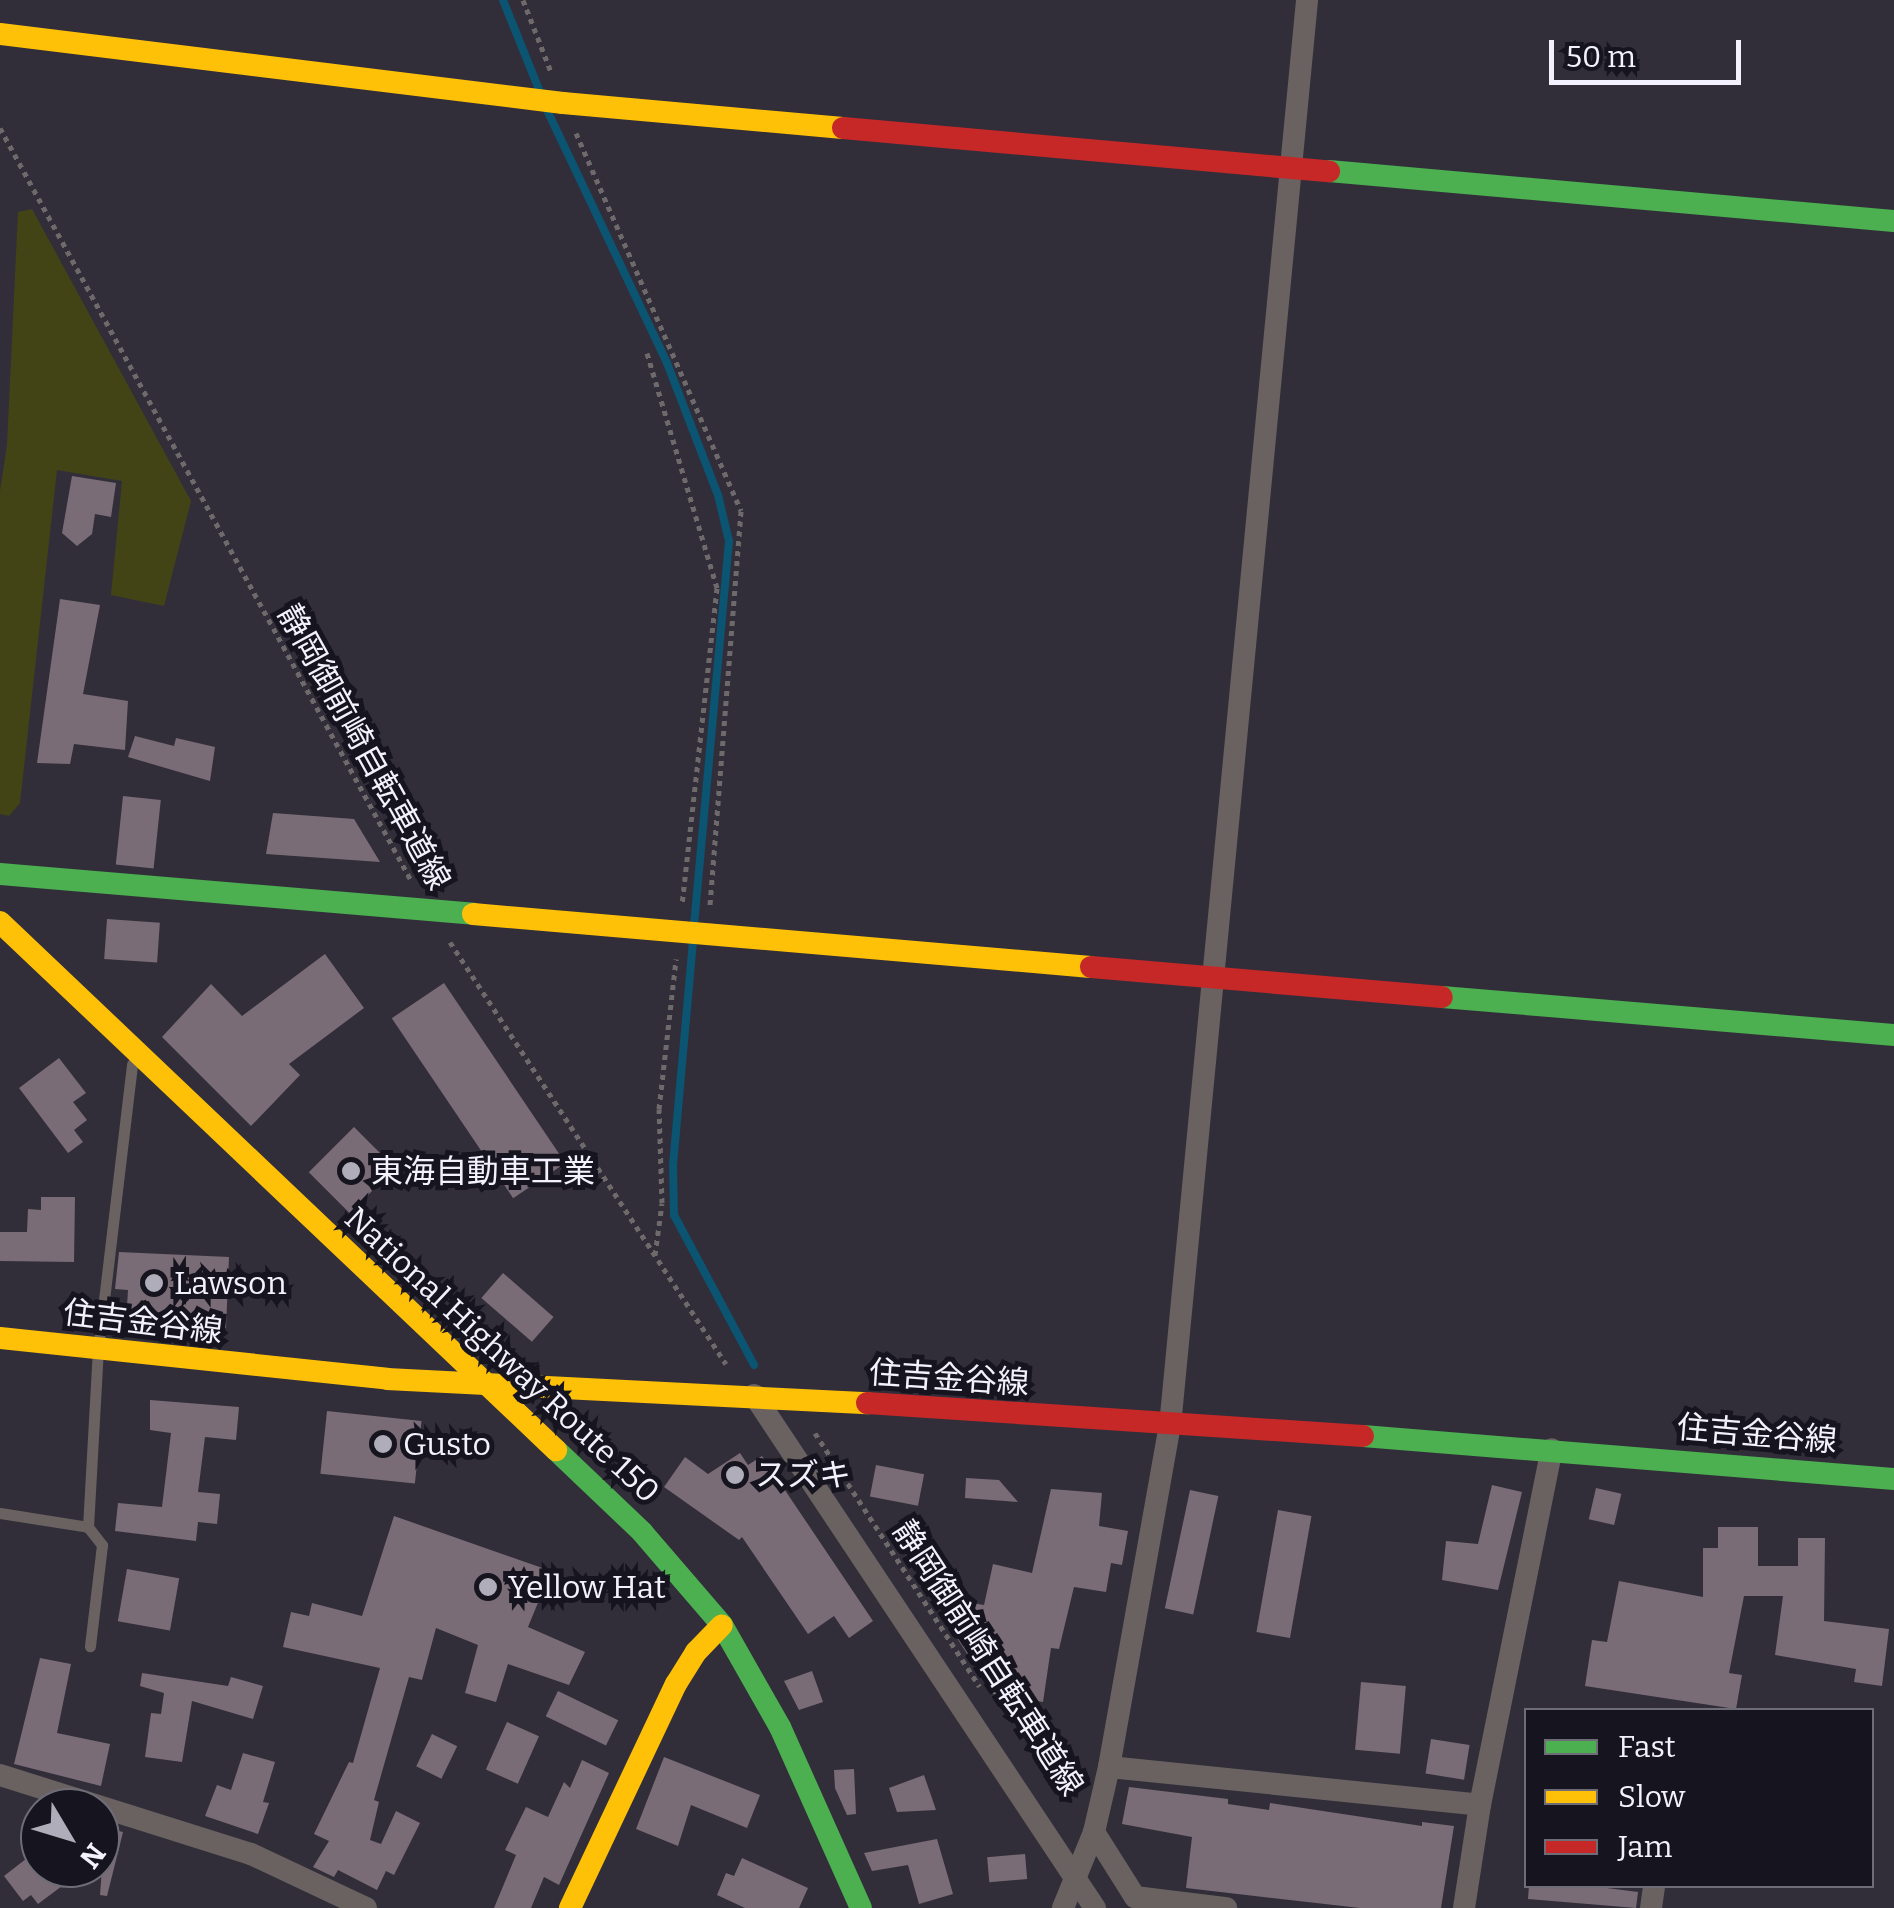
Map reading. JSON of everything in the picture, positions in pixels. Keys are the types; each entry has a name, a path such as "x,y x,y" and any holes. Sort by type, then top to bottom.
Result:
{"main road":[{"path":"0,34 532,100 1894,221"},
{"path":"0,874 428,907 707,935 1211,974 1894,1036"},
{"name":"National Highway Route 150","path":"0,922 642,1532 722,1625 780,1726 861,1908"},
{"name":"住吉金谷線","path":"0,1338 387,1379 754,1395 1552,1449 1894,1479"},
{"path":"570,1908 676,1684 696,1652 722,1625"}],"street":[{"path":"1063,1908 1078,1882 1109,1767 1170,1426 1307,0"},
{"path":"754,1395 1095,1908"},
{"path":"1464,1908 1480,1805 1552,1449"},
{"path":"1109,1767 1480,1805"},
{"path":"0,1775 251,1854 366,1908"},
{"path":"1094,1832 1135,1897 1226,1908"}],"lane":[{"path":"90,1646 102,1545 88,1527 98,1350 134,1050"},
{"path":"0,1513 88,1527"}],"path":[{"path":"523,0 563,103 741,511 707,935"},
{"name":"静岡御前崎自転車道線","path":"0,128 341,757 428,907 727,1366"},
{"path":"646,353 716,588 659,1110 662,1203 655,1255"},
{"name":"静岡御前崎自転車道線","path":"815,1433 983,1691"}],"shaded area":[{"path":"32,209 191,501 164,606 111,595 122,481 57,470 20,803 9,816 0,814 0,491 7,445 18,212"}],"building":[{"path":"72,476 116,483 111,517 95,514 92,534 77,546 62,533"},
{"path":"60,599 100,605 83,694 128,701 125,750 74,744 70,764 37,763"},
{"path":"135,736 174,746 176,738 215,747 210,781 128,757"},
{"path":"123,796 161,800 154,869 116,865"},
{"path":"273,813 354,819 380,862 266,854"},
{"path":"107,919 160,923 157,963 104,959"},
{"path":"325,954 364,1008 289,1064 300,1075 251,1126 162,1037 211,984 242,1016"},
{"path":"444,983 565,1163 513,1198 392,1018"},
{"path":"59,1058 86,1093 73,1102 87,1120 74,1130 83,1142 68,1153 19,1088"},
{"path":"354,1127 395,1168 350,1213 309,1172"},
{"path":"41,1197 75,1197 74,1262 0,1261 0,1232 27,1232 28,1209 41,1210"},
{"path":"119,1252 229,1257 226,1328 126,1323 128,1290 115,1289"},
{"path":"503,1273 554,1317 532,1342 481,1298"},
{"path":"150,1400 239,1407 236,1440 205,1437 198,1492 220,1494 217,1524 198,1522 196,1541 115,1531 118,1503 162,1507 171,1433 150,1430"},
{"path":"327,1411 421,1421 415,1484 320,1474"},
{"path":"740,1453 748,1465 762,1456 873,1621 849,1638 834,1616 808,1634 742,1537 739,1540 664,1487 685,1457 708,1474"},
{"path":"876,1465 924,1474 918,1506 870,1496"},
{"path":"966,1478 999,1480 1018,1502 965,1498"},
{"path":"1492,1485 1522,1492 1498,1590 1442,1580 1446,1541 1478,1544"},
{"path":"1596,1488 1621,1494 1614,1525 1589,1519"},
{"path":"1051,1489 1102,1493 1099,1526 1128,1531 1122,1565 1111,1563 1106,1592 1074,1587 1059,1649 1051,1648 1043,1702 993,1694 944,1618 946,1599 984,1605 993,1564 1032,1573"},
{"path":"1190,1490 1218,1496 1193,1614 1165,1608"},
{"path":"1278,1510 1311,1516 1290,1638 1256,1632"},
{"path":"394,1516 551,1571 528,1627 585,1652 569,1685 508,1664 496,1702 465,1693 478,1645 436,1628 422,1680 409,1677 374,1800 379,1802 370,1840 381,1844 396,1811 420,1823 394,1875 386,1871 377,1890 338,1870 334,1877 313,1867 329,1841 314,1834 349,1762 353,1763 380,1668 283,1647 291,1612 309,1616 312,1603 362,1616"},
{"path":"1718,1527 1758,1527 1758,1566 1798,1566 1798,1538 1825,1538 1824,1621 1889,1629 1882,1686 1854,1682 1856,1669 1775,1655 1783,1596 1744,1596 1729,1673 1742,1675 1736,1708 1585,1686 1592,1640 1607,1642 1619,1581 1703,1597 1703,1548 1718,1548"},
{"path":"127,1569 179,1578 170,1630 118,1621"},
{"path":"40,1658 71,1664 57,1733 110,1744 101,1786 14,1764"},
{"path":"812,1671 823,1702 799,1710 784,1681"},
{"path":"142,1673 228,1686 231,1677 263,1686 253,1719 192,1701 182,1762 145,1757 151,1713 161,1714 164,1693 140,1686"},
{"path":"1361,1682 1406,1686 1400,1754 1355,1750"},
{"path":"558,1691 618,1720 606,1746 546,1716"},
{"path":"507,1722 539,1736 518,1784 486,1770"},
{"path":"432,1734 457,1746 441,1779 416,1766"},
{"path":"1431,1739 1470,1745 1464,1780 1426,1774"},
{"path":"243,1753 275,1762 263,1802 269,1803 258,1834 205,1816 217,1785 231,1790"},
{"path":"664,1757 760,1795 747,1828 691,1805 678,1846 636,1829"},
{"path":"582,1760 609,1773 559,1885 544,1877 531,1908 494,1908 516,1855 505,1850 526,1807 548,1817 564,1782 570,1788"},
{"path":"854,1769 856,1814 847,1815 835,1788 834,1770"},
{"path":"924,1775 936,1810 897,1812 889,1788"},
{"path":"1129,1787 1228,1799 1228,1804 1269,1810 1270,1803 1422,1826 1422,1822 1454,1826 1441,1908 1360,1908 1186,1888 1192,1837 1122,1824"},
{"path":"937,1839 953,1894 919,1904 908,1865 872,1871 864,1853"},
{"path":"1025,1854 1027,1879 989,1882 987,1857"},
{"path":"742,1858 808,1888 799,1908 745,1908 717,1895 726,1873 734,1876"},
{"path":"20,1864 20,1888 59,1888 38,1904 31,1895 23,1901 4,1876"},
{"path":"1529,1888 1638,1892 1636,1908 1528,1899"}],"waterway":[{"path":"503,0 540,92"},
{"path":"547,110 667,363 718,495 729,541 694,927"},
{"path":"693,941 673,1164 674,1215 754,1365"}],"traffic: fast":[{"path":"1329,171 1894,221"},
{"path":"0,874 473,914"},
{"path":"1442,997 1894,1035"},
{"path":"1363,1436 1894,1479"},
{"path":"556,1450 642,1532 722,1625 780,1727 861,1908"}],"traffic: slow":[{"path":"0,34 563,103 843,128"},
{"path":"473,914 1091,967"},
{"path":"0,922 556,1450"},
{"path":"0,1338 387,1379 867,1403"},
{"path":"570,1908 676,1684 696,1652 722,1625"}],"traffic: jam":[{"path":"843,128 1329,171"},
{"path":"1091,967 1442,997"},
{"path":"867,1403 1363,1436"}],"place":[{"name":"東海自動車工業","path":"351,1171"},
{"name":"Lawson","path":"154,1283"},
{"name":"Gusto","path":"383,1444"},
{"name":"スズキ","path":"735,1475"},
{"name":"Yellow Hat","path":"488,1587"}]}
